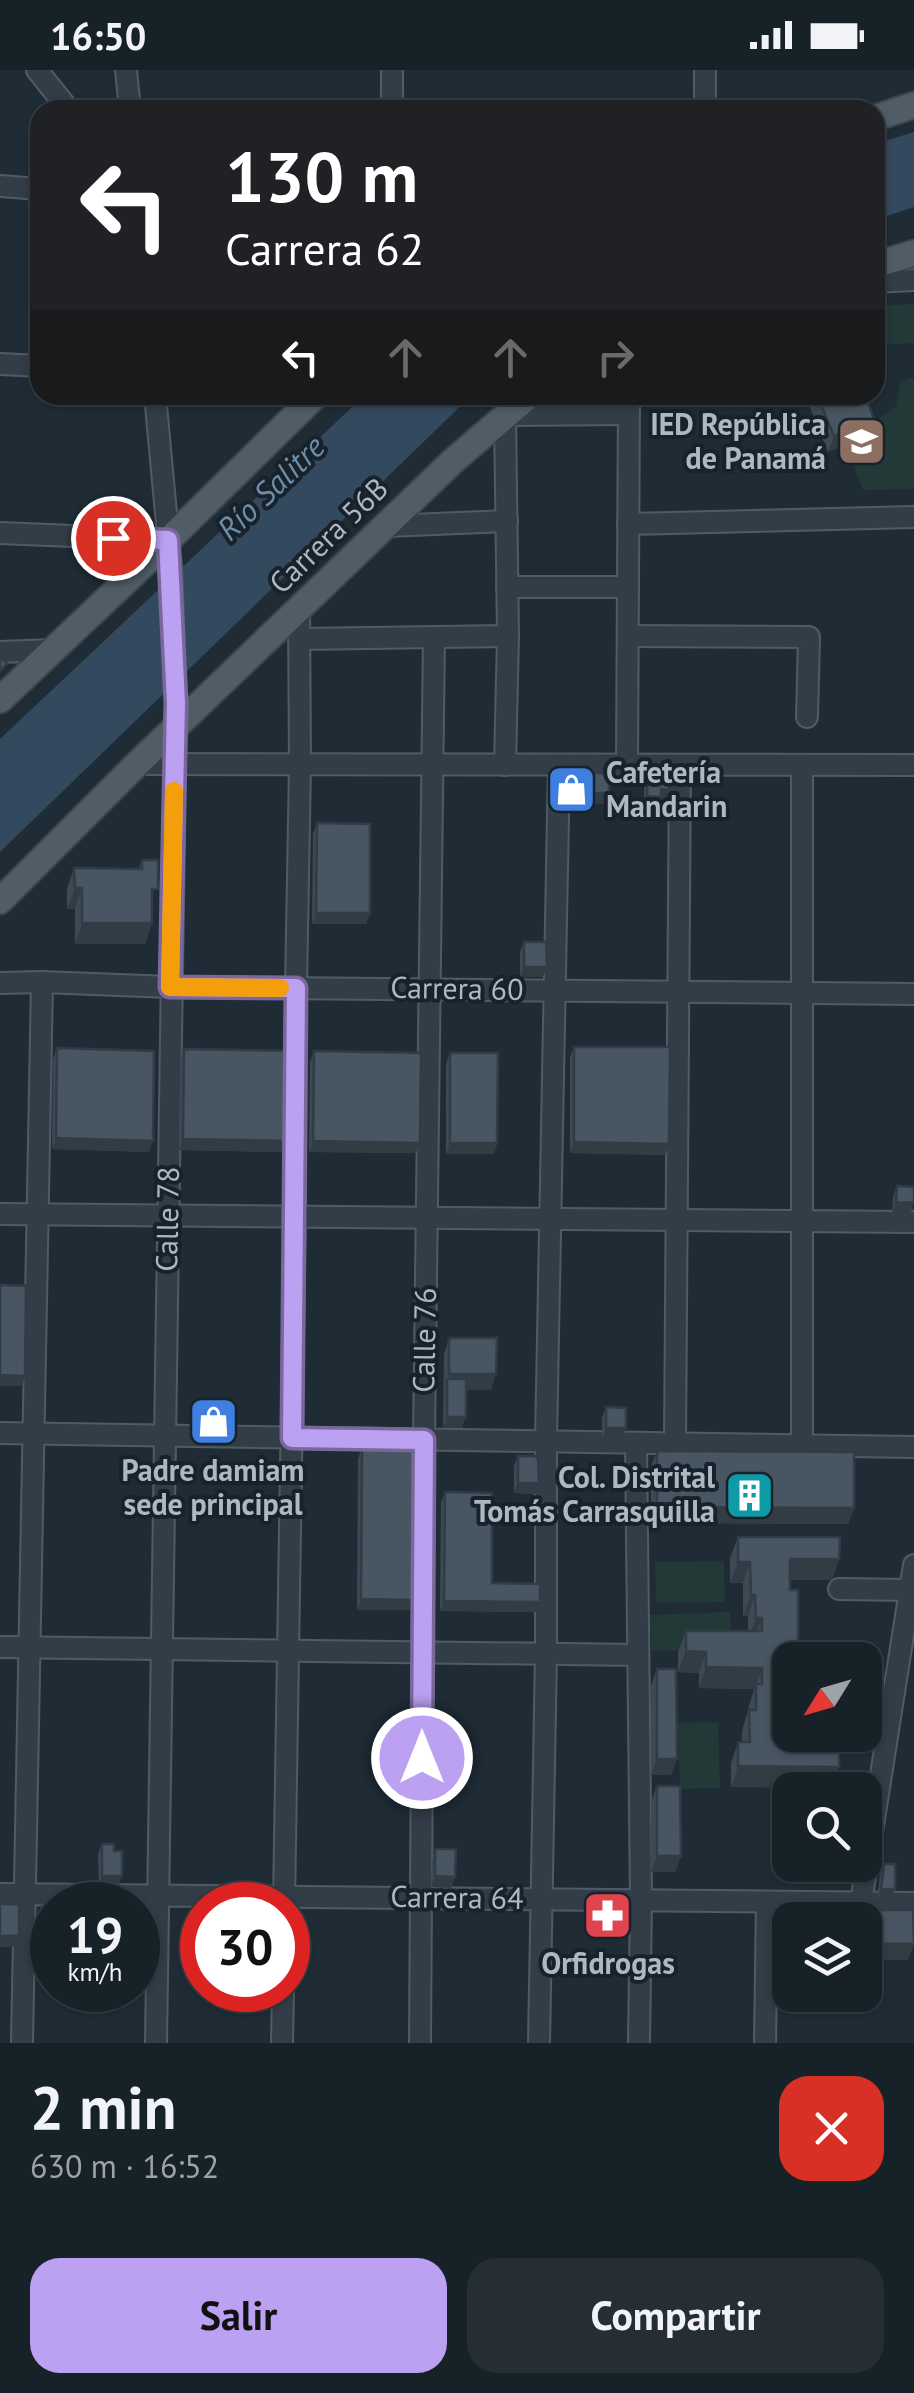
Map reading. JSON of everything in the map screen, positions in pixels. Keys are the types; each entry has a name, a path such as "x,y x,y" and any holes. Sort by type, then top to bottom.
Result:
{"main road":[{"path":"885,115 914,105"},
{"path":"885,262 914,252"},
{"path":"0,700 306,405"},
{"name":"Carrera 56B","path":"0,900 138,764 176,716 299,609 517,405"}],"street":[{"path":"38,70 61,100"},
{"path":"126,70 129,100"},
{"path":"392,70 392,100"},
{"path":"704,70 704,100"},
{"path":"0,186 30,188"},
{"path":"885,281 914,280"},
{"path":"0,364 30,366"},
{"name":"Calle 78","path":"156,405 171,567 176,716 158,1882"},
{"path":"505,765 508,636 504,415 629,405 627,765"},
{"path":"628,524 914,517"},
{"path":"387,526 506,522"},
{"path":"0,533 168,540"},
{"path":"507,587 628,587"},
{"path":"284,1882 296,1216 299,609"},
{"path":"299,639 508,636"},
{"path":"628,636 809,637 807,718"},
{"name":"Calle 76","path":"420,2043 434,637"},
{"path":"0,652 53,650"},
{"path":"138,764 914,765"},
{"path":"539,2043 559,765"},
{"path":"674,1443 680,765"},
{"path":"802,765 802,1445"},
{"path":"22,2043 42,982"},
{"name":"Carrera 60","path":"0,983 914,994"},
{"path":"0,1214 914,1222"},
{"path":"0,1433 914,1446"},
{"path":"636,1442 639,2043"},
{"path":"860,1902 906,1675 914,1565"},
{"path":"839,1589 910,1590"},
{"path":"0,1648 638,1655"},
{"name":"Carrera 64","path":"0,1894 30,1894"},
{"name":"Carrera 64","path":"310,1900 772,1902"},
{"path":"764,2043 767,1902"},
{"name":"Carrera 64","path":"882,1902 914,1903"},
{"name":"Calle 78","path":"156,2012 156,2043"},
{"path":"282,2043 283,2012"}],"green space":[{"path":"914,304 914,343 885,345 885,305"},
{"path":"910,377 914,379 914,489 863,490 845,445 868,435 866,428 896,406 900,384"},
{"path":"724,1561 725,1602 656,1603 655,1562"},
{"path":"730,1612 731,1648 651,1651 650,1615"},
{"path":"718,1722 720,1788 680,1789 678,1723"}],"water":[{"path":"914,132 914,207 885,217 885,141"},
{"name":"Río Salitre","path":"354,405 462,405 0,852 0,739"}],"building":[{"path":"821,405 869,405 874,419 834,436"},
{"path":"648,770 670,771 669,790 661,789 661,797 647,796"},
{"path":"571,773 609,773 609,793 571,793"},
{"path":"317,823 370,824 370,913 316,913"},
{"path":"142,860 158,860 158,889 152,889 152,923 82,923 82,888 75,888 74,868 142,869"},
{"path":"524,942 546,942 547,967 524,967"},
{"path":"574,1047 670,1047 669,1144 574,1142"},
{"path":"57,1048 154,1051 153,1141 56,1138"},
{"path":"184,1049 291,1051 290,1141 183,1139"},
{"path":"314,1051 421,1053 420,1143 313,1141"},
{"path":"450,1053 498,1053 497,1143 450,1143"},
{"path":"897,1186 914,1187 914,1202 896,1203"},
{"path":"0,1285 26,1286 25,1376 0,1375"},
{"path":"449,1338 497,1338 496,1374 449,1374"},
{"path":"447,1379 466,1379 466,1417 447,1417"},
{"path":"606,1407 626,1408 626,1428 606,1428"},
{"path":"362,1448 416,1448 415,1600 361,1599"},
{"name":"Col. Distrital Tomás Carrasquilla","path":"657,1451 854,1452 854,1508 657,1507"},
{"path":"518,1456 538,1459 539,1483 518,1483"},
{"path":"445,1492 492,1493 492,1583 540,1584 540,1602 444,1601"},
{"path":"738,1537 840,1537 839,1559 790,1559 790,1590 798,1590 798,1642 772,1642 772,1752 839,1752 839,1767 738,1766 738,1742 750,1742 749,1710 756,1710 756,1684 762,1684 762,1668 706,1667 706,1652 686,1651 686,1631 762,1631 762,1618 756,1618 755,1595 751,1595 750,1562 738,1562"},
{"path":"657,1669 676,1669 677,1759 657,1759"},
{"path":"657,1786 680,1786 681,1856 657,1856"},
{"path":"102,1844 114,1844 114,1851 122,1851 122,1876 102,1876"},
{"path":"435,1849 456,1849 455,1877 435,1876"},
{"path":"884,1864 895,1864 895,1889 881,1889"},
{"path":"0,1904 19,1904 19,1936 0,1936"},
{"path":"600,1908 616,1908 616,1925 600,1925"},
{"path":"882,1910 913,1910 914,1944 882,1944"}],"slow traffic":[{"path":"174,791 170,987 280,988"}],"place":[{"name":"IED República de Panamá","path":"861,442"},
{"name":"Cafetería Mandarin","path":"571,790"},
{"name":"Padre damiam sede principal","path":"213,1422"},
{"name":"Col. Distrital Tomás Carrasquilla","path":"750,1495"},
{"name":"Orfidrogas","path":"608,1915"}],"route":[{"path":"113,538 168,540 176,703 170,987 296,988 292,1438 424,1440 422,1758"}]}
